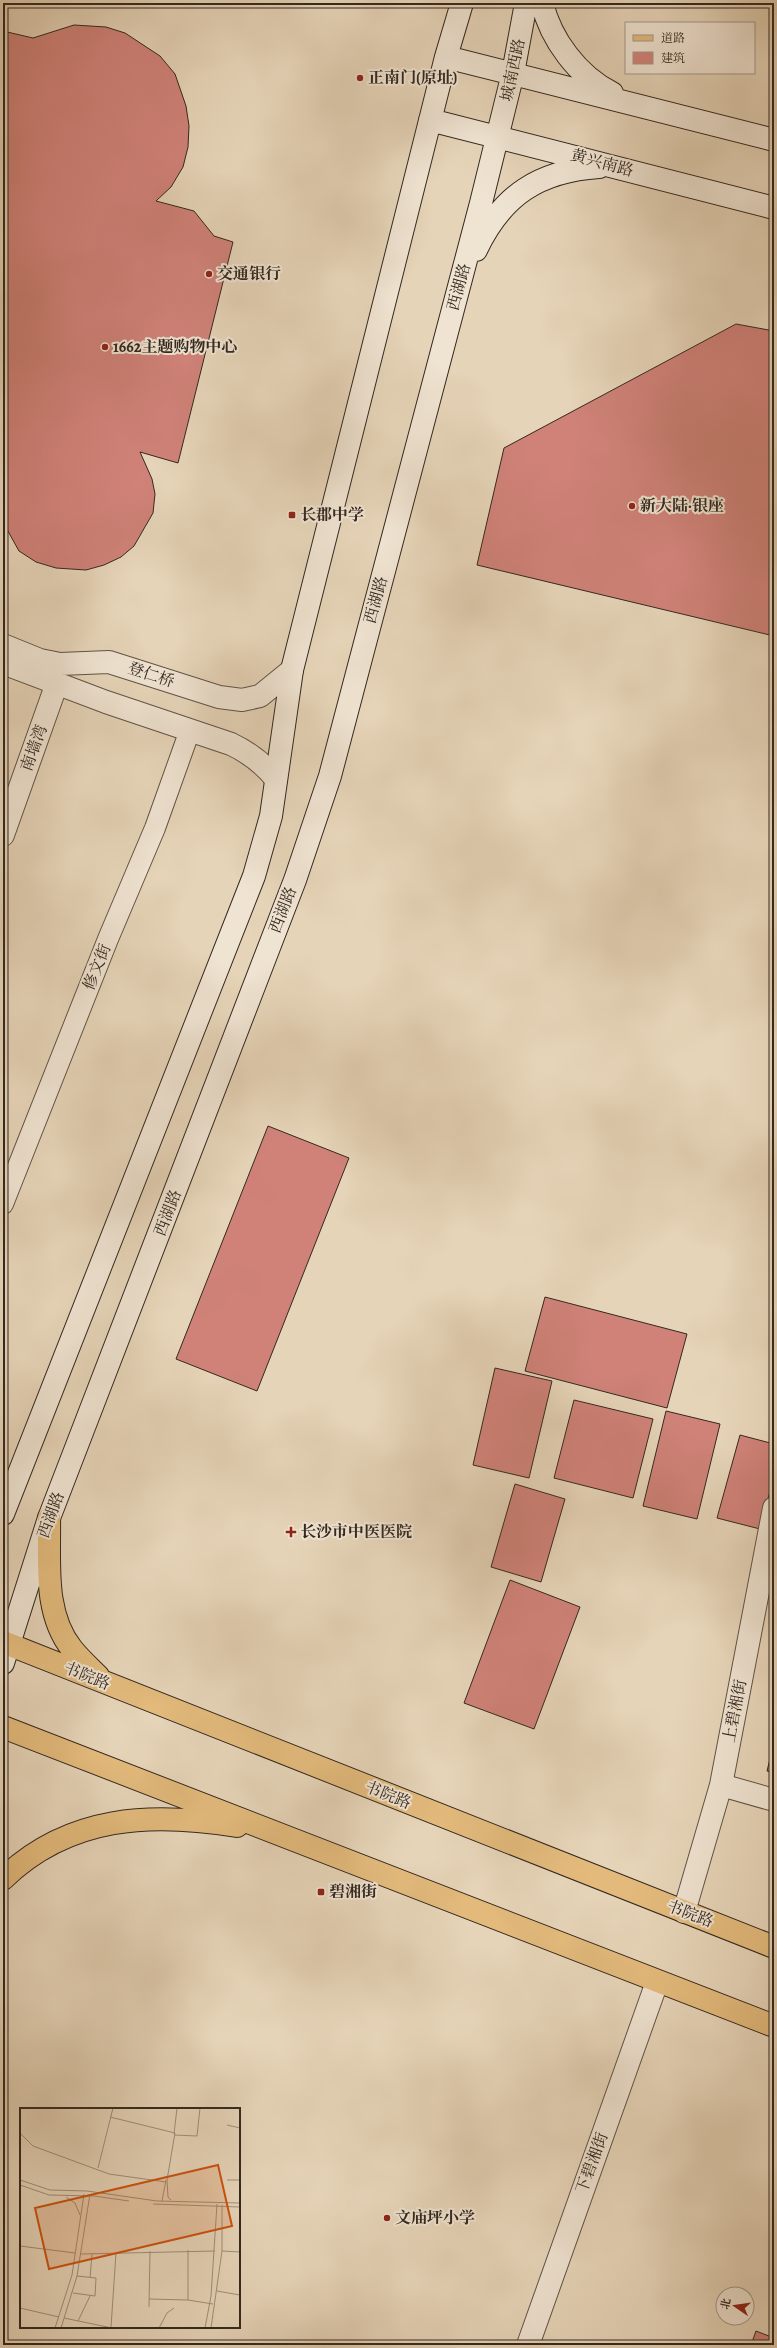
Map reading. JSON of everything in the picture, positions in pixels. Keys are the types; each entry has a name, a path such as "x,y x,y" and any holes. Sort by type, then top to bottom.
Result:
{"main road":[{"path":"3,1514 254,876 271,816 292,670 446,57 462,3"},
{"name":"城南西路","path":"497,136 513,73 526,3"},
{"path":"542,3 550,27 581,71 605,89 635,104"},
{"path":"446,57 774,140"},
{"name":"黄兴南路","path":"430,120 774,208"},
{"name":"西湖路","path":"5,1650 49,1518 295,880 330,776 460,283 497,136"},
{"path":"460,283 481,238 499,213 516,196 535,182 558,172 612,166"},
{"name":"登仁桥","path":"3,645 40,660 60,664 109,662 219,697 242,700 260,696 292,670"},
{"path":"3,663 57,684 231,744 248,752 263,764 276,779"},
{"name":"南墙湾","path":"3,835 57,684"},
{"name":"上碧湘街","path":"684,1912 721,1785 774,1508"},
{"path":"49,1518 52,1604 59,1626 71,1649 101,1678 120,1688"},
{"name":"书院路","path":"5,1650 120,1688 774,1947"},
{"path":"3,1727 657,1982 774,2026"},
{"path":"721,1785 774,1800"},
{"path":"3,1879 29,1858 58,1840 94,1826 163,1818 215,1822 278,1833"},
{"name":"下碧湘街","path":"528,2345 657,1982"}],"lane":[{"name":"修文街","path":"3,1204 108,939 155,828 190,730"}],"building":[{"name":"1662主题购物中心","path":"74,25 106,27 125,33 160,56 175,74 186,106 189,126 188,147 183,167 171,187 156,201 194,211 214,236 233,242 178,463 140,452 152,479 155,494 153,513 134,546 121,557 104,565 86,570 56,568 36,562 19,551 4,524 3,529 3,31 33,38"},
{"name":"新大陆·银座","path":"736,324 774,331 774,636 477,565 504,448"},
{"path":"268,1126 349,1158 257,1391 176,1359"},
{"path":"545,1297 687,1334 667,1408 525,1371"},
{"path":"495,1368 552,1381 529,1478 473,1465"},
{"path":"574,1400 653,1419 633,1498 554,1478"},
{"path":"666,1411 720,1424 697,1519 643,1506"},
{"path":"740,1435 774,1444 774,1476 760,1529 717,1518"},
{"path":"515,1484 565,1499 541,1582 491,1567"},
{"path":"510,1580 580,1607 534,1729 464,1703"},
{"path":"774,1743 774,1773 767,1771"},
{"path":"756,2331 774,2338 774,2345 751,2345"}],"place":[{"name":"正南门(原址)","path":"360,78"},
{"name":"交通银行","path":"209,274"},
{"name":"1662主题购物中心","path":"105,347"},
{"name":"新大陆·银座","path":"632,506"},
{"name":"长郡中学","path":"292,515"},
{"name":"长沙市中医医院","path":"291,1532"},
{"name":"碧湘街","path":"321,1892"},
{"name":"文庙坪小学","path":"387,2218"}]}
